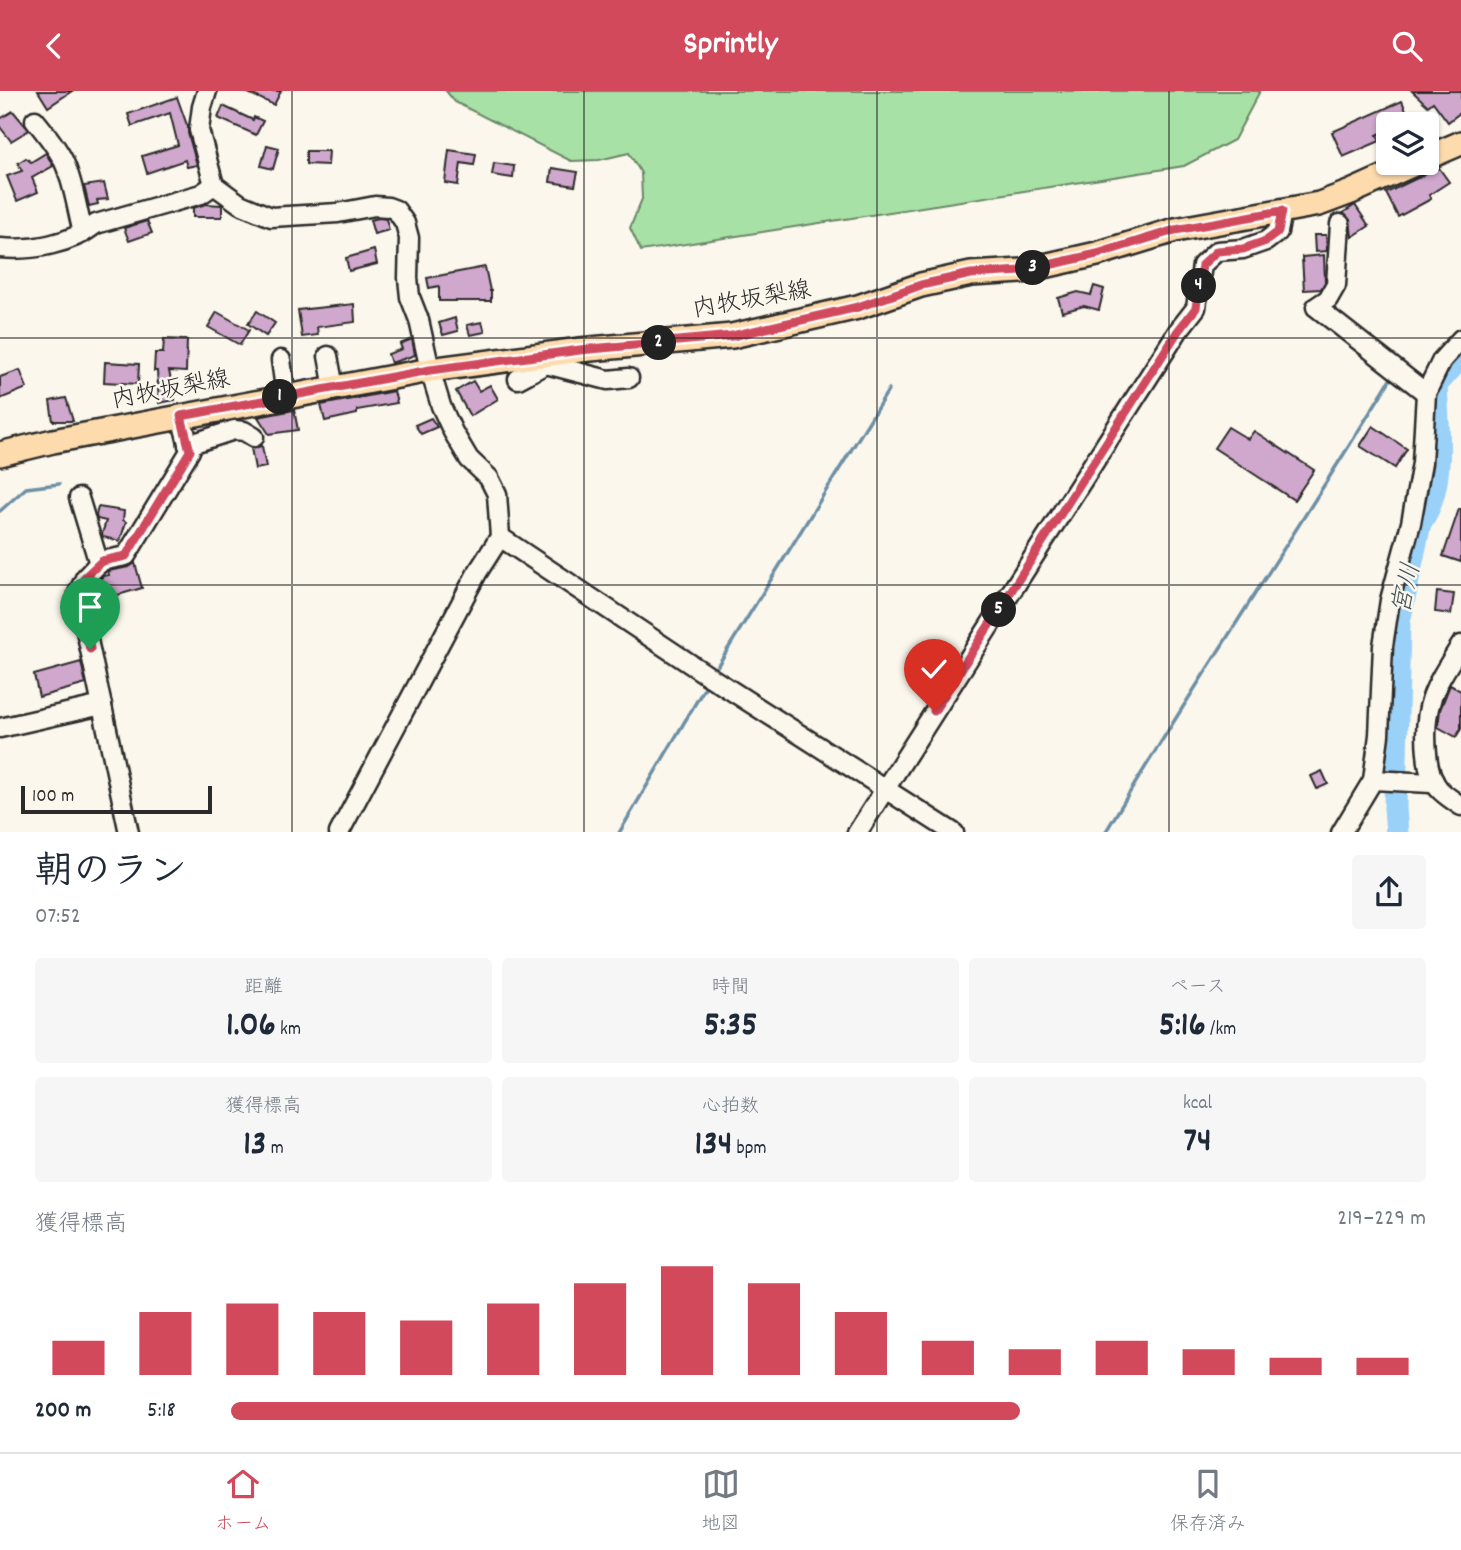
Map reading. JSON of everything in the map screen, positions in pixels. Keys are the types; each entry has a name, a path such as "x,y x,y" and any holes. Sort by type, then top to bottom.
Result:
{"main road":[{"path":"1439,152 1461,143"},
{"name":"内牧坂梨線","path":"0,454 53,441 430,370 732,336 858,307 921,285 971,274 1022,271 1097,254 1175,230 1319,204 1389,175"}],"street":[{"path":"208,91 202,107 199,130 214,185 240,204 271,217 338,213 375,206 396,210 405,223 409,238 410,297 419,320 441,406 470,459 489,478 497,494 500,537 470,585 339,832"},
{"path":"35,120 64,161 83,233"},
{"path":"0,248 18,250 43,247 83,233 96,224 201,194 214,185"},
{"path":"857,832 1178,331 1196,308 1202,265 1217,251 1243,249 1266,241 1278,232 1282,211"},
{"path":"1340,224 1336,285 1328,299 1316,307 1426,393"},
{"path":"1341,832 1376,780 1383,646 1390,600 1411,523 1422,463 1426,393 1442,360 1461,339"},
{"path":"328,356 334,388"},
{"path":"518,379 545,359 608,380 629,378"},
{"path":"281,360 286,396"},
{"path":"129,832 78,593 85,577 102,561 126,556 190,451 181,416"},
{"path":"188,445 234,430 244,431 254,437"},
{"path":"79,498 99,564"},
{"path":"500,537 707,675 954,832"},
{"path":"1461,645 1435,689 1426,722 1429,770 1433,782 1461,806"},
{"path":"0,728 102,705"},
{"path":"1376,780 1433,782"}],"green space":[{"path":"446,91 1260,91 1234,140 1184,166 641,251 630,228 642,199 641,173 629,153 599,160 571,161 455,102"}],"building":[{"path":"38,91 72,91 48,107"},
{"path":"244,91 281,91 274,105"},
{"path":"1412,91 1461,91 1461,112 1448,122 1433,102 1428,106"},
{"path":"177,97 188,125 197,165 187,167 185,160 147,173 142,156 178,145 170,113 132,126 128,114"},
{"path":"1402,101 1407,112 1377,112"},
{"path":"223,106 253,120 254,117 263,121 256,135 218,118"},
{"path":"13,111 29,130 11,141 0,127 0,119"},
{"path":"1376,113 1376,143 1343,157 1332,132"},
{"path":"267,145 279,148 273,169 261,166"},
{"path":"449,150 476,154 474,165 461,163 458,185 445,183"},
{"path":"306,151 329,151 328,165 306,164"},
{"path":"46,153 53,166 32,178 38,192 17,201 7,176 22,171 18,163 26,158 31,162"},
{"path":"494,163 514,166 513,178 492,175"},
{"path":"552,168 578,172 575,186 550,182"},
{"path":"1439,168 1449,182 1429,195 1431,199 1398,217 1386,193 1422,176 1439,175"},
{"path":"104,183 108,199 97,200 98,204 89,206 84,186"},
{"path":"206,204 222,205 222,217 193,217 193,208"},
{"path":"1355,205 1369,226 1352,237 1350,220 1343,213"},
{"path":"386,219 389,230 374,234 370,220"},
{"path":"147,221 152,233 129,241 124,228"},
{"path":"1314,235 1326,235 1327,251 1315,252"},
{"path":"374,250 377,264 349,271 346,258"},
{"path":"1324,255 1325,282 1321,289 1304,290 1302,257"},
{"path":"485,267 491,301 439,301 439,286 429,288 427,278"},
{"path":"1094,286 1104,289 1099,310 1084,306 1062,312 1058,298 1078,292 1091,295"},
{"path":"354,304 355,322 317,327 318,335 302,337 298,310"},
{"path":"257,311 275,323 266,336 248,324"},
{"path":"217,312 249,330 240,345 208,327"},
{"path":"455,318 458,331 443,335 439,323"},
{"path":"482,322 485,332 470,335 467,325"},
{"path":"164,339 187,340 186,372 169,371 175,400 159,403 157,371 154,371 155,353 163,353"},
{"path":"412,339 415,355 391,363 388,354 402,349 400,344"},
{"path":"105,362 139,364 138,384 104,382"},
{"path":"20,370 27,388 0,399 0,377"},
{"path":"473,381 479,391 490,385 498,399 470,416 456,391"},
{"path":"394,391 397,403 357,410 357,414 325,421 321,405"},
{"path":"66,398 73,421 53,421 50,401"},
{"path":"294,410 298,430 269,434 258,417"},
{"path":"431,418 437,427 421,434 415,425"},
{"path":"1373,426 1407,449 1395,468 1360,446"},
{"path":"1228,427 1248,439 1254,431 1314,470 1294,500 1214,448"},
{"path":"262,446 266,467 255,469 251,448"},
{"path":"98,507 124,511 123,520 126,522 120,541 103,537 106,521 97,519"},
{"path":"1461,509 1461,562 1443,556"},
{"path":"135,563 142,588 97,601 96,594 91,593 103,576 109,575 108,571 129,567"},
{"path":"1437,592 1454,594 1451,614 1435,612"},
{"path":"81,662 86,684 39,697 34,675"},
{"path":"1450,685 1461,691 1461,729 1456,737 1438,727 1440,710"},
{"path":"1322,771 1328,784 1317,789 1311,776"}],"waterway":[{"name":"宮川","path":"1397,832 1395,808 1399,622 1420,523 1434,493 1437,475 1439,438 1436,385 1461,357"},
{"path":"1106,832 1393,375"},
{"path":"713,673 889,389"},
{"path":"0,511 26,488 59,484"},
{"path":"620,832 708,682"}],"route":[{"path":"90,649 78,593 85,577 102,561 126,556 190,451 181,416 430,370 580,350 732,336 858,307 921,285 971,274 1022,271 1097,254 1175,230 1282,211 1278,232 1266,241 1243,249 1217,251 1202,265 1196,308 1178,331 934,711"}]}
